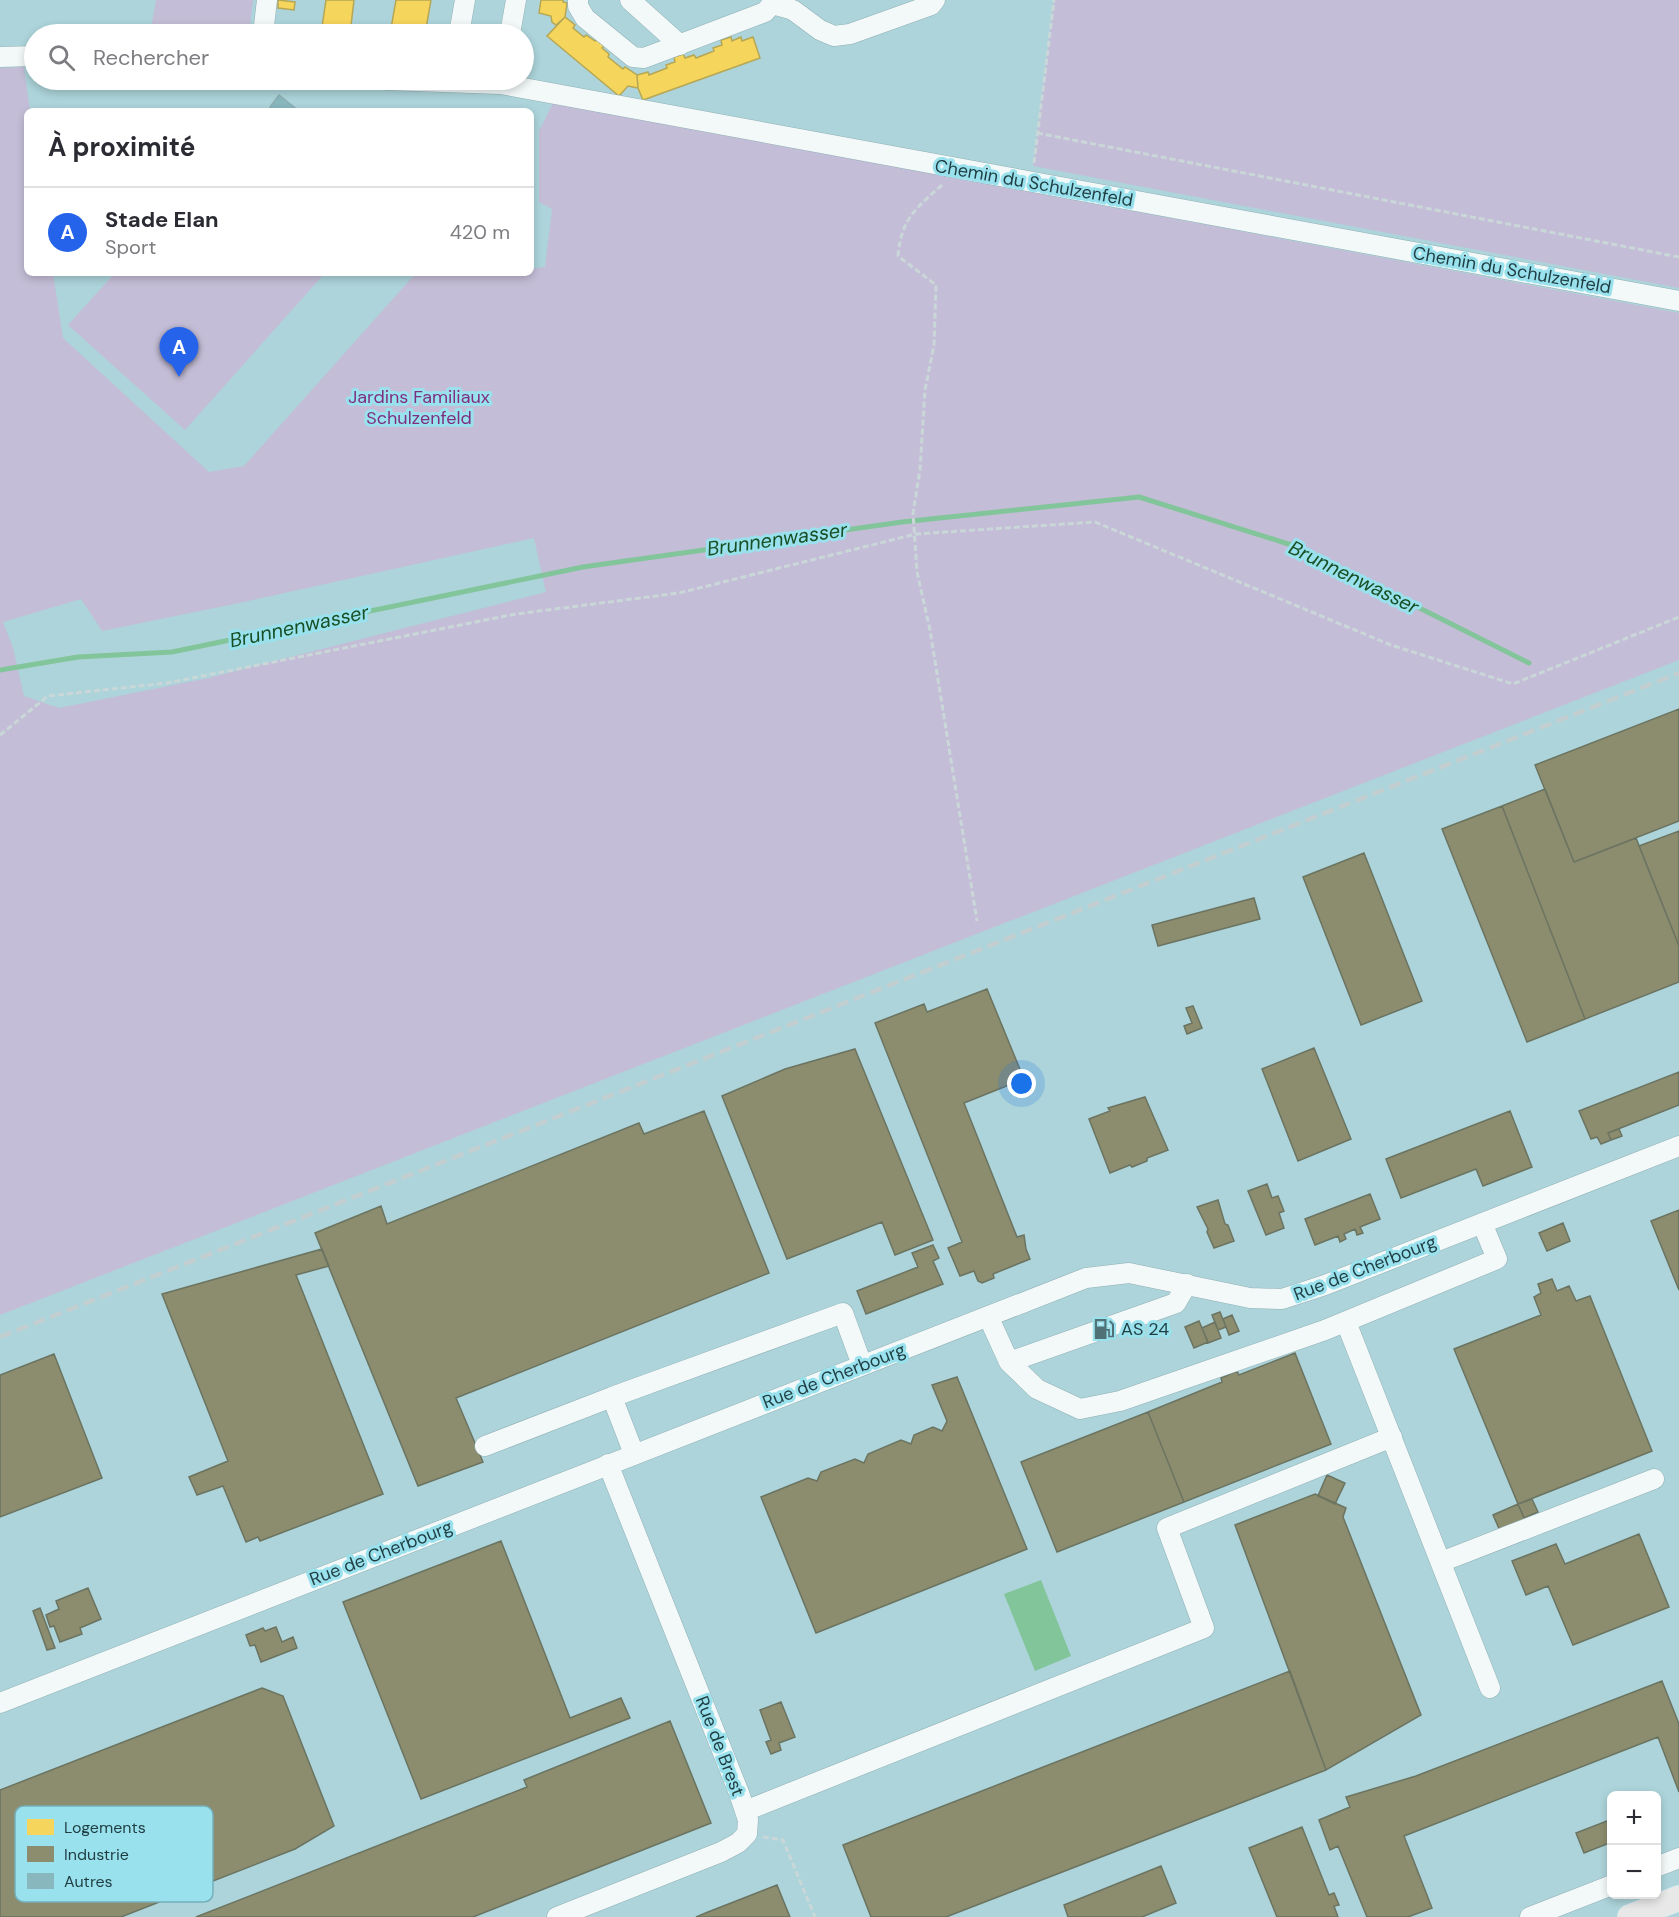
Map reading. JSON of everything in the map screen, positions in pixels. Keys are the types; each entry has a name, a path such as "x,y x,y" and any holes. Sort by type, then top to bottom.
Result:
{"main road":[{"path":"1630,1917 1679,1898"}],"street":[{"path":"263,24 267,0"},
{"path":"461,24 465,0"},
{"path":"512,24 516,0"},
{"path":"578,0 578,6 585,18 633,57 644,58 765,12 772,2 793,10 820,30 834,36 850,34 931,6 935,0"},
{"path":"630,0 680,45"},
{"path":"0,57 24,56"},
{"name":"Chemin du Schulzenfeld","path":"534,88 1032,183 1679,301"},
{"name":"Rue de Cherbourg","path":"0,1703 1086,1278 1129,1273 1250,1298 1282,1299 1324,1285 1679,1146"},
{"path":"988,1316 1009,1362 1037,1389 1080,1409 1120,1401 1346,1322 1497,1258 1482,1223"},
{"path":"1009,1362 1176,1303 1187,1284"},
{"path":"485,1446 843,1313 862,1365"},
{"path":"1346,1322 1490,1688"},
{"path":"612,1397 634,1454"},
{"path":"745,1811 1204,1628 1167,1528 1392,1437"},
{"name":"Rue de Brest","path":"608,1464 745,1811 748,1820 747,1834"},
{"path":"1441,1562 1653,1479"},
{"path":"557,1917 721,1852 738,1843 747,1834"},
{"path":"1661,1865 1679,1858"},
{"path":"1530,1917 1607,1887"}],"path":[{"path":"1032,183 1054,0"},
{"path":"1037,133 1679,257"},
{"path":"959,169 911,213 900,239 898,256 936,285 934,345 925,390 920,470 913,513 917,573 930,630 976,921"},
{"path":"0,735 48,696 167,683 516,614 679,593 916,534 1095,522 1391,645 1513,684 1679,617"},
{"path":"747,1834 783,1840 814,1917"}],"green space":[{"path":"156,0 253,0 250,24 152,24"},
{"path":"1054,0 1679,0 1679,288 1033,166"},
{"name":"Jardins Familiaux Schulzenfeld","path":"24,67 24,90 27,90 30,108 24,108 24,276 53,276 63,338 209,472 244,466 413,276 534,276 534,269 545,267 552,209 539,202 539,131 553,103 1679,313 1679,660 0,1315 0,68","holes":["534,538 546,592 208,678 59,708 24,696 13,648 3,622 81,599 102,631"]},
{"path":"112,276 322,276 185,430 68,325"}],"shaded area":[{"path":"1041,1580 1071,1656 1035,1671 1004,1594"}],"building: Logements":[{"path":"278,0 295,2 294,10 278,8"},
{"path":"326,0 354,0 351,24 322,24"},
{"path":"396,0 431,0 427,24 392,24"},
{"path":"541,0 563,0 567,3 565,17 556,25 552,22 551,16 539,13"},
{"path":"565,17 584,37 586,35 595,41 597,38 605,45 602,48 609,54 608,57 623,69 625,67 637,75 638,88 628,86 619,96 547,36"},
{"path":"731,37 732,41 741,37 742,41 753,37 760,58 643,100 638,88 637,75 648,72 649,75 667,68 666,65 675,62 674,57 683,54 685,58 694,55 696,58 714,51 713,48 722,45 721,40"}],"building: Industrie":[{"path":"1679,709 1679,821 1574,862 1535,765"},
{"path":"1545,789 1574,862 1636,838 1679,946 1679,982 1585,1019 1502,806"},
{"path":"1502,806 1585,1019 1527,1042 1442,829"},
{"path":"1679,831 1679,946 1639,846"},
{"path":"1364,853 1422,1001 1361,1025 1303,877"},
{"path":"1254,898 1260,919 1158,946 1152,925"},
{"path":"987,989 1024,1079 964,1103 1017,1237 1024,1235 1030,1259 993,1274 994,1278 982,1283 978,1281 974,1271 960,1276 948,1248 962,1242 875,1023 924,1004 927,1012"},
{"path":"1193,1006 1202,1028 1187,1034 1184,1026 1192,1023 1186,1008"},
{"path":"1314,1048 1351,1139 1298,1161 1262,1069"},
{"path":"855,1049 933,1240 895,1255 882,1222 787,1259 722,1096 785,1069"},
{"path":"1679,1072 1679,1105 1608,1133 1611,1140 1601,1144 1597,1137 1591,1139 1579,1111"},
{"path":"1145,1097 1168,1150 1132,1167 1130,1165 1110,1173 1089,1119 1110,1111 1108,1108"},
{"path":"704,1111 769,1273 456,1398 483,1462 418,1486 315,1233 381,1206 387,1224 639,1123 644,1134"},
{"path":"1510,1111 1532,1167 1483,1186 1476,1169 1401,1198 1386,1159"},
{"path":"1619,1129 1622,1136 1611,1140 1608,1133"},
{"path":"1267,1184 1272,1198 1278,1196 1284,1211 1279,1213 1284,1228 1266,1235 1248,1191"},
{"path":"1370,1194 1380,1219 1360,1227 1363,1233 1357,1235 1355,1229 1344,1234 1346,1239 1340,1242 1338,1236 1315,1245 1305,1219"},
{"path":"1218,1200 1225,1224 1228,1225 1234,1241 1214,1248 1197,1207"},
{"path":"1679,1210 1679,1290 1651,1221"},
{"path":"1563,1223 1570,1241 1547,1251 1539,1233"},
{"path":"933,1245 939,1258 933,1261 943,1284 866,1314 857,1291 918,1267 912,1253"},
{"path":"322,1249 329,1266 296,1275 383,1494 260,1541 258,1537 246,1542 223,1486 197,1495 189,1477 228,1461 162,1294"},
{"path":"1552,1279 1557,1291 1569,1286 1576,1301 1590,1296 1652,1451 1518,1504 1454,1349 1541,1315 1534,1297 1541,1293 1538,1284"},
{"path":"1220,1312 1226,1327 1218,1330 1212,1315"},
{"path":"1232,1315 1239,1331 1229,1335 1223,1319"},
{"path":"1199,1321 1208,1342 1194,1348 1185,1327"},
{"path":"1215,1322 1221,1338 1208,1343 1202,1328"},
{"path":"1295,1353 1331,1444 1184,1502 1148,1412 1222,1382 1221,1378 1237,1371 1239,1375"},
{"path":"54,1354 102,1478 0,1517 0,1375"},
{"path":"957,1377 1027,1549 816,1633 761,1497 808,1478 817,1481 821,1472 855,1459 864,1463 868,1454 901,1440 911,1444 914,1435 933,1427 942,1431 947,1421 932,1385"},
{"path":"1148,1412 1184,1502 1057,1552 1021,1462"},
{"path":"1327,1475 1345,1483 1335,1504 1318,1496"},
{"path":"1315,1494 1346,1508 1343,1517 1421,1715 1326,1770 1235,1525"},
{"path":"1532,1499 1538,1512 1524,1518 1518,1504"},
{"path":"1518,1504 1526,1522 1501,1533 1493,1515"},
{"path":"1639,1534 1669,1607 1573,1645 1548,1586 1526,1595 1512,1561 1556,1544 1565,1564"},
{"path":"501,1541 570,1718 621,1698 630,1718 421,1799 343,1602"},
{"path":"88,1588 101,1619 80,1628 82,1634 60,1642 54,1626 50,1627 46,1615 59,1609 56,1601"},
{"path":"40,1608 55,1648 47,1650 33,1611"},
{"path":"276,1627 282,1642 293,1637 297,1648 261,1662 255,1645 250,1646 246,1635 263,1628 265,1631"},
{"path":"1290,1671 1326,1770 946,1917 871,1917 843,1845"},
{"path":"1662,1681 1679,1724 1679,1792 1658,1737 1404,1836 1432,1908 1408,1917 1367,1917 1338,1846 1330,1850 1319,1820 1350,1807 1346,1797 1416,1776"},
{"path":"262,1688 283,1696 334,1826 295,1849 213,1881 213,1806 15,1806 15,1902 159,1902 121,1917 0,1917 0,1790"},
{"path":"781,1702 795,1737 779,1743 781,1750 771,1754 766,1742 771,1740 760,1710"},
{"path":"670,1721 711,1823 473,1917 196,1917 527,1787 524,1780"},
{"path":"1607,1821 1607,1844 1584,1853 1576,1833"},
{"path":"1302,1827 1329,1895 1334,1893 1339,1905 1334,1906 1338,1917 1277,1917 1249,1848"},
{"path":"1161,1866 1176,1903 1142,1917 1068,1917 1064,1905"},
{"path":"777,1885 790,1917 696,1917 708,1912"}],"building: Autres":[{"path":"279,95 295,108 271,108"}],"waterway":[{"name":"Brunnenwasser","path":"0,670 78,657 172,652 583,567 902,522 1139,497 1298,547 1529,663"}],"railway":[{"path":"0,1337 1679,673"}],"place":[{"name":"Stade Elan","path":"179,377"},
{"name":"AS 24","path":"1104,1329"}]}
